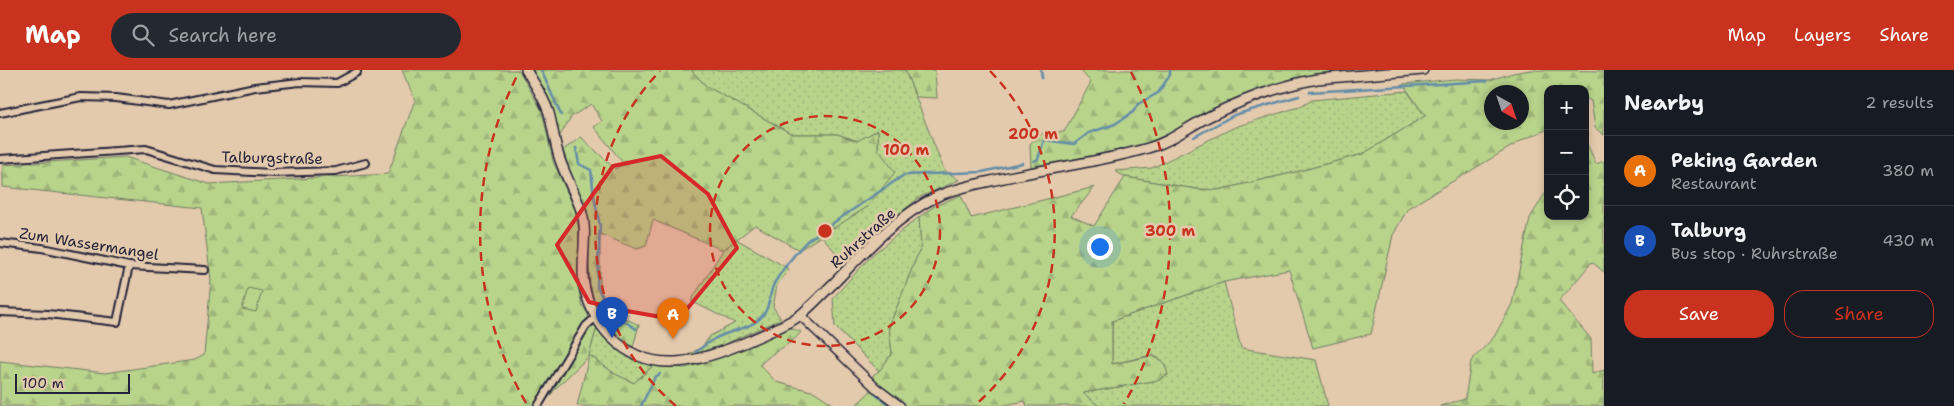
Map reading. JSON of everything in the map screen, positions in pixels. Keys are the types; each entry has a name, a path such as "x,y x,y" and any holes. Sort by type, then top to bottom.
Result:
{"main road":[{"name":"Ruhrstraße","path":"526,70 548,110 559,158 581,210 585,230 584,283 596,317 610,336 622,346 635,354 662,362 683,362 702,359 776,329 800,315 872,244 910,214 937,197 975,184 1027,172 1126,155 1153,147 1178,135 1209,116 1255,96 1302,81 1423,70"}],"street":[{"path":"0,113 81,97 116,98 169,105 255,88 300,82 337,83 357,72"},
{"name":"Talburgstraße","path":"0,159 146,149 215,170 274,173 336,171 366,163"},
{"name":"Zum Wassermangel","path":"0,243 42,248 130,266 205,270"},
{"path":"0,312 48,314 116,322 130,266"},
{"path":"800,315 876,388 900,406"},
{"path":"538,406 586,326 596,317"}],"highlighted area":[{"path":"661,156 708,194 737,248 678,320 589,302 557,245 613,166"}],"green space":[{"path":"402,70 519,70 542,111 553,161 575,210 579,230 578,287 582,305 597,327 589,355 615,374 634,383 654,365 685,368 703,363 788,327 801,332 792,341 770,355 760,365 776,382 815,392 836,406 577,406 589,356 556,388 542,406 0,406 0,361 105,373 195,360 204,355 211,280 202,208 3,187 3,165 125,157 209,184 388,174 415,100"},
{"path":"531,70 691,70 706,86 792,134 837,134 857,141 878,130 878,149 895,172 867,207 799,250 755,225 723,250 653,220 646,246 637,249 600,234 600,290 612,312 639,325 633,347 615,332 594,300 590,284 587,210 573,180 563,150 581,137 615,169 624,164 594,127 602,121 591,104 571,117 559,137 548,102"},
{"path":"691,70 905,70 944,170 959,180 920,197 843,261 821,235 867,207 878,149 878,130 858,141 837,134 792,134 706,86"},
{"path":"905,70 935,70 937,98 916,97"},
{"path":"1080,70 1378,71 1308,76 1265,88 1209,110 1167,135 1134,148 1031,167 1030,144 1038,136 1045,133 1064,132 1091,82"},
{"path":"1531,70 1604,71 1604,135 1595,128 1591,101 1589,100 1589,85 1544,85 1544,131 1524,139 1408,208 1393,235 1371,334 1313,348 1289,270 1224,282 1112,321 1112,364 1152,356 1163,361 1168,374 1159,380 1083,393 1099,406 1027,406 1025,401 1000,406 855,406 871,391 873,375 879,371 892,354 889,327 921,246 919,217 933,207 961,195 971,218 1095,187 1071,216 1094,226 1125,177 1196,189 1218,190 1296,172 1363,154 1425,116 1403,84 1455,79 1490,80"},
{"path":"1407,91 1425,116 1363,154 1218,190 1196,189 1125,177 1115,171 1152,168 1235,127 1302,106 1312,100"},
{"path":"1589,148 1596,164 1604,161 1604,272 1592,262 1559,301 1591,339 1592,374 1604,370 1604,406 1440,406 1465,399 1471,361 1494,337 1512,304 1530,218 1544,195 1544,220 1589,220"},
{"path":"919,217 921,246 889,327 892,354 879,371 835,327 833,298 872,255"},
{"path":"736,239 789,269 777,285 773,307 781,319 725,344 685,357 703,346 710,336 735,323 691,301 723,250"},
{"path":"1224,282 1241,348 1316,360 1328,406 1099,406 1083,393 1159,380 1168,375 1163,361 1152,355 1112,364 1112,321"},
{"path":"248,288 262,291 256,312 242,309"},
{"path":"597,327 622,350 654,365 634,383 615,374 589,355"}],"waterway":[{"path":"541,70 561,115"},
{"path":"1041,70 1042,78"},
{"path":"1034,161 1038,159 1044,140 1074,144 1089,133 1115,124 1133,112 1138,104 1158,93 1170,75 1170,70"},
{"path":"1310,92 1487,81"},
{"path":"1194,137 1234,115 1299,96"},
{"path":"576,148 579,164 591,170 600,226 597,286 608,310 636,329"},
{"path":"696,352 714,339 759,320 767,308 776,281 808,240 904,175 982,172 1022,163"},
{"path":"641,406 655,377 660,374"},
{"path":"875,394 891,406"}],"place":[{"name":"Talburg","path":"612,338"},
{"name":"Peking Garden","path":"673,339"}]}
